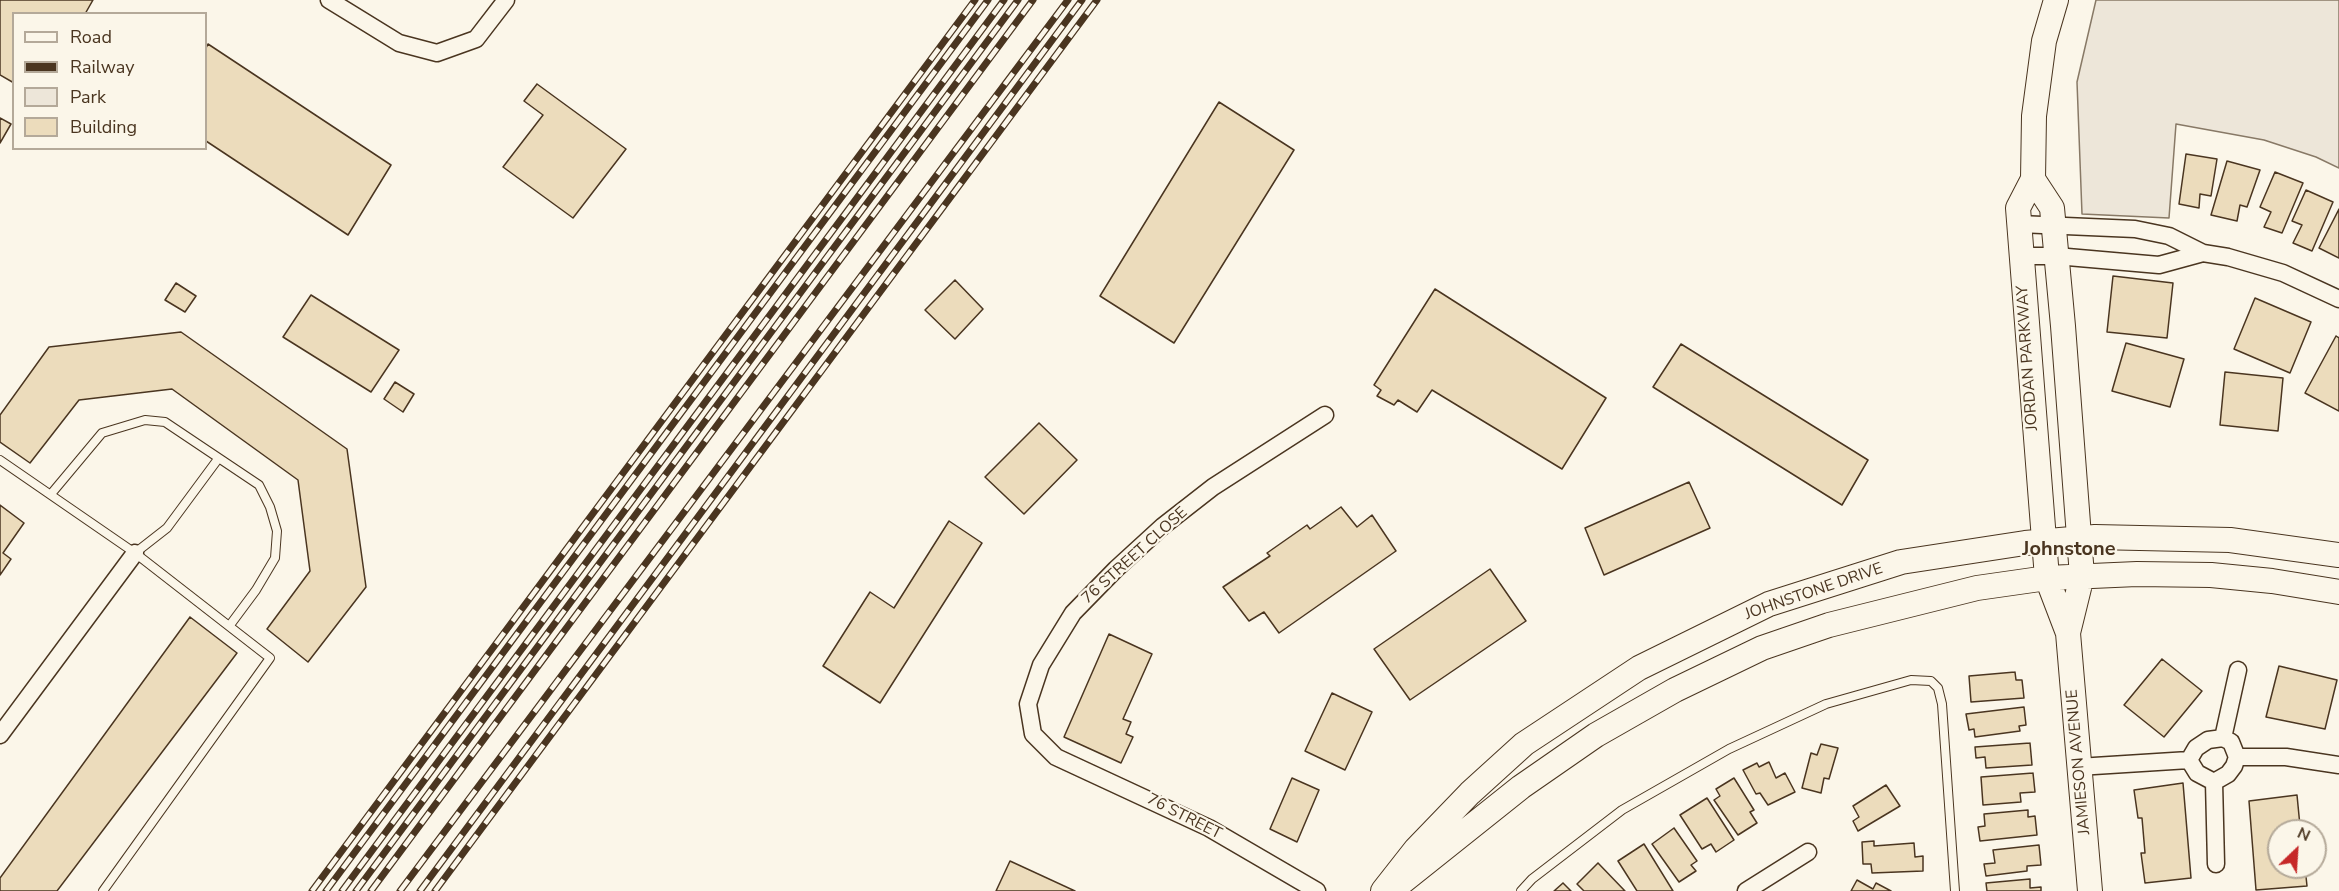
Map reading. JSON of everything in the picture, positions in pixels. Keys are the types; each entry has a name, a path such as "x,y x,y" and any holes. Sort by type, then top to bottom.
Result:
{"main road":[{"name":"JORDAN PARKWAY","path":"2047,578 2018,208 2033,178 2034,116 2044,41 2056,0"},
{"path":"2033,178 2052,208 2078,538"},
{"name":"JOHNSTONE DRIVE","path":"1383,891 1416,849 1470,793 1524,744 1640,668 1769,604 1901,562 2078,538 2163,537 2230,540 2339,555"},
{"name":"JAMIESON AVENUE","path":"2068,633 2082,576 2078,538"},
{"path":"1390,891 1521,788 1596,735 1675,690 1753,653 1829,625 1977,588 2047,578 2211,575 2272,581 2339,592"},
{"name":"JAMIESON AVENUE","path":"2047,578 2068,633 2090,891"}],"street":[{"path":"329,0 399,43 437,53 476,39 506,0"},
{"path":"2019,224 2135,229 2169,236 2203,253 2228,257 2283,273 2339,299"},
{"path":"2020,256 2056,256 2159,265 2203,253"},
{"name":"76 STREET CLOSE","path":"1048,749 1033,734 1028,704 1041,665 1073,613 1163,526 1213,487 1325,415"},
{"path":"0,735 135,553"},
{"path":"2223,738 2238,670"},
{"path":"2189,760 2196,748 2208,740 2223,738 2231,742 2237,757 2228,774 2214,782"},
{"name":"76 STREET","path":"1048,749 1056,757 1209,828 1317,891"},
{"path":"2237,757 2286,757 2339,765"},
{"path":"2078,767 2189,760"},
{"path":"2189,760 2197,773 2214,782"},
{"path":"2214,782 2216,864"},
{"path":"1746,891 1808,852"}],"lane":[{"path":"51,494 102,433 145,420 165,422 259,484 270,507 277,531 275,558 256,590 230,625"},
{"path":"135,553 166,528 218,459"},
{"path":"0,460 135,553 270,658 103,891"},
{"path":"1521,891 1532,879 1622,810 1729,749 1826,704 1911,680 1931,681 1938,688 1940,696 1955,891"}],"green space":[{"path":"2096,0 2339,0 2339,168 2316,157 2264,140 2176,124 2169,218 2082,214 2077,82"}],"building":[{"path":"0,0 93,0 86,12 12,12 12,82 0,75"},
{"path":"208,44 391,165 348,235 207,142"},
{"path":"537,84 626,149 573,218 503,167 543,115 524,101"},
{"path":"1219,102 1294,150 1174,343 1100,296"},
{"path":"0,118 11,124 0,143"},
{"path":"2186,154 2217,159 2211,196 2200,194 2199,208 2179,204"},
{"path":"2227,161 2260,170 2247,207 2240,205 2237,221 2211,215"},
{"path":"2275,172 2303,183 2282,233 2264,227 2271,212 2260,207"},
{"path":"2306,190 2333,202 2312,251 2293,243 2302,225 2292,221"},
{"path":"2339,209 2339,258 2319,248"},
{"path":"2113,276 2173,283 2167,338 2107,332"},
{"path":"955,280 983,309 955,339 925,310"},
{"path":"176,283 196,296 185,312 165,300"},
{"path":"1435,289 1606,398 1562,469 1432,390 1417,412 1398,400 1394,405 1377,396 1381,390 1374,385"},
{"path":"311,295 399,350 371,392 283,337"},
{"path":"2255,298 2311,322 2290,373 2234,349"},
{"path":"181,332 347,449 366,587 308,662 267,629 310,571 298,480 172,389 79,400 30,463 0,442 0,415 49,347"},
{"path":"2336,336 2339,338 2339,411 2305,393"},
{"path":"2126,343 2184,359 2170,407 2112,391"},
{"path":"1681,344 1868,460 1842,505 1653,387"},
{"path":"2225,372 2283,378 2278,431 2220,425"},
{"path":"395,382 414,394 403,412 384,399"},
{"path":"1039,423 1077,460 1024,514 985,477"},
{"path":"1689,482 1710,528 1604,575 1585,528"},
{"path":"0,505 24,523 3,553 11,559 0,575"},
{"path":"1341,507 1357,527 1372,515 1396,551 1279,633 1264,612 1249,621 1223,587 1270,556 1267,553 1307,525 1310,529"},
{"path":"949,521 982,543 880,703 823,666 870,592 894,608"},
{"path":"1490,569 1526,621 1410,700 1374,649"},
{"path":"190,617 237,653 57,891 0,891 0,878"},
{"path":"1109,634 1152,654 1123,719 1131,722 1126,734 1133,737 1121,763 1064,737"},
{"path":"2162,659 2202,691 2164,737 2124,705"},
{"path":"2279,666 2337,680 2325,729 2266,717"},
{"path":"2015,672 2016,680 2022,680 2024,698 1971,702 1969,676"},
{"path":"1332,693 1372,712 1345,770 1305,751"},
{"path":"2024,707 2026,725 2019,726 2020,731 1975,737 1974,729 1969,730 1966,714"},
{"path":"2030,743 2032,765 1986,768 1985,757 1976,758 1975,747"},
{"path":"1821,744 1838,748 1829,779 1824,778 1821,793 1802,788 1811,753 1817,755"},
{"path":"1769,762 1776,778 1785,773 1795,792 1768,805 1760,793 1756,794 1743,770 1757,763 1759,767"},
{"path":"2033,773 2035,792 2020,793 2021,802 1983,805 1981,777"},
{"path":"1292,778 1319,790 1297,842 1270,829"},
{"path":"1734,778 1754,810 1750,812 1757,823 1738,835 1714,800 1720,796 1716,789"},
{"path":"2183,783 2191,878 2145,883 2141,853 2145,853 2142,818 2138,818 2134,790"},
{"path":"1886,785 1900,806 1858,831 1853,821 1859,817 1853,806"},
{"path":"2297,795 2299,819 2267,819 2267,879 2306,879 2307,886 2256,890 2249,801"},
{"path":"1707,798 1734,840 1716,852 1711,844 1702,849 1680,815"},
{"path":"2028,810 2028,817 2035,816 2037,835 1980,841 1978,827 1985,826 1984,814"},
{"path":"1674,828 1697,861 1691,865 1696,871 1679,882 1652,844"},
{"path":"1874,841 1874,846 1914,843 1915,857 1923,856 1923,871 1872,873 1871,864 1863,864 1862,842"},
{"path":"1644,844 1673,891 1637,891 1618,861"},
{"path":"2039,845 2041,865 2027,866 2027,871 1986,876 1984,864 1995,863 1993,850"},
{"path":"1010,861 1075,891 996,891"},
{"path":"1598,863 1625,891 1584,891 1577,884"},
{"path":"2030,879 2030,888 2041,887 2041,891 1987,891 1986,883"},
{"path":"1857,880 1873,889 1876,883 1891,891 1851,891"},
{"path":"1563,883 1571,891 1554,891"}],"railway":[{"path":"312,891 975,0"},
{"path":"326,891 988,0"},
{"path":"342,891 1004,0"},
{"path":"356,891 1018,0"},
{"path":"371,891 1033,0"},
{"path":"400,891 1068,0"},
{"path":"420,891 1082,0"},
{"path":"435,891 1097,0"}],"district":[{"name":"Johnstone","path":"2069,550"}]}
